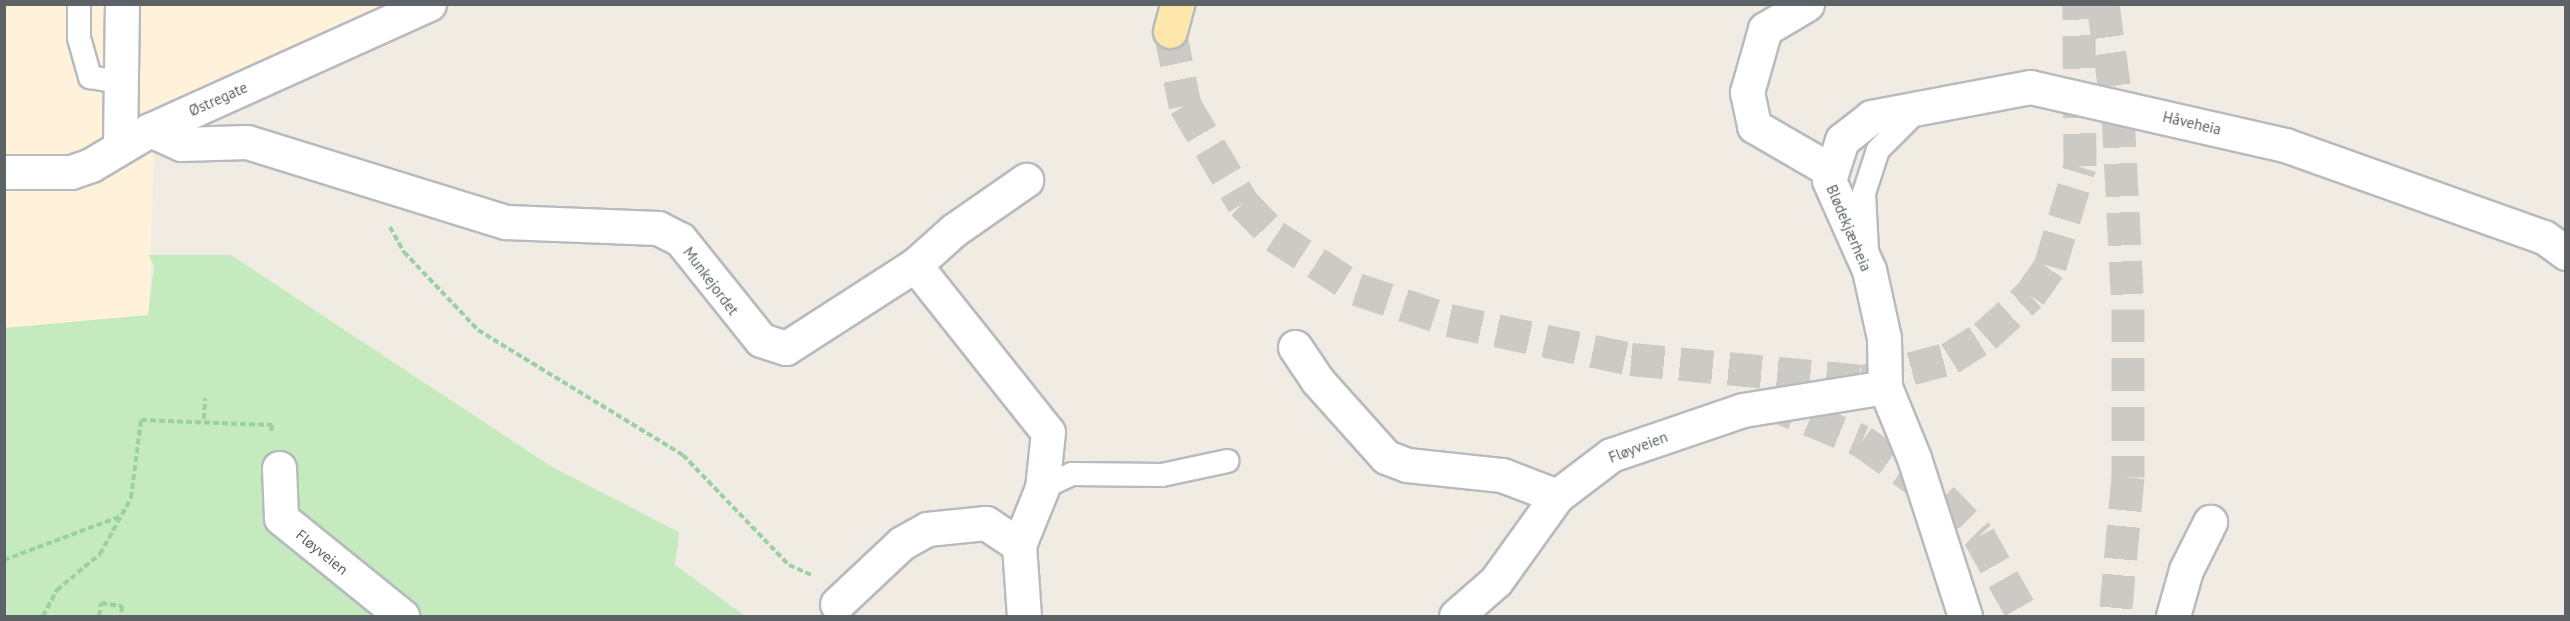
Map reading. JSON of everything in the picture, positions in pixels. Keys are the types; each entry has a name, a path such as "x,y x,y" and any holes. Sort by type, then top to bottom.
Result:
{"main road":[{"path":"1168,4 1170,31 1177,4"}],"street":[{"path":"120,146 119,82 122,4"},
{"name":"Østregate","path":"4,172 71,172 150,130 429,4"},
{"name":"Blødekjærheia","path":"1807,4 1765,29 1747,92 1754,126 1830,170 1836,202 1869,270 1884,338 1885,387 1914,458 1965,616"},
{"name":"Håveheia","path":"1830,170 1842,140 1871,117 2030,87 2285,145 2558,240"},
{"name":"Munkejordet","path":"150,130 181,144 247,142 506,222 658,228 680,239 760,340 786,348 915,265 954,230 1026,180"},
{"path":"915,265 1048,432 1042,488 1019,545 1024,616"},
{"path":"1295,347 1317,380 1386,457 1407,465 1502,475 1557,496"},
{"name":"Fløyveien","path":"1456,616 1496,581 1557,496 1611,455 1743,410 1885,387"},
{"name":"Fløyveien","path":"279,468 281,518 402,616"},
{"path":"2173,616 2186,570 2210,522"},
{"path":"844,598 902,543 927,529 986,523 1019,545"}],"lane":[{"path":"79,4 79,38 90,77 119,82"},
{"path":"1869,270 1864,193 1878,150 1920,108"},
{"path":"1042,488 1072,474 1162,476 1228,461"}],"path":[{"path":"388,225 404,252 478,330 682,455 789,565 844,598"},
{"path":"204,419 205,398"},
{"path":"43,616 57,590 100,554 131,498 141,420 204,419 272,425"},
{"path":"4,560 121,516"},
{"path":"99,616 101,603 122,606 121,616"}],"shaded area":[{"path":"5,5 395,5 155,113 149,315 5,328"}],"green space":[{"path":"149,255 231,255 552,467 679,532 675,565 745,616 5,616 5,328 148,315 154,266"}],"tunnel":[{"path":"1170,31 1185,105 1243,203 1275,236 1357,289 1449,320 1631,359 1864,381 1950,358 1985,336 2030,295 2050,266 2080,166 2079,4"},
{"path":"2103,4 2118,114 2128,309 2128,477 2115,616"},
{"path":"1764,401 1862,441 1942,498 1979,536 2024,616"}]}
